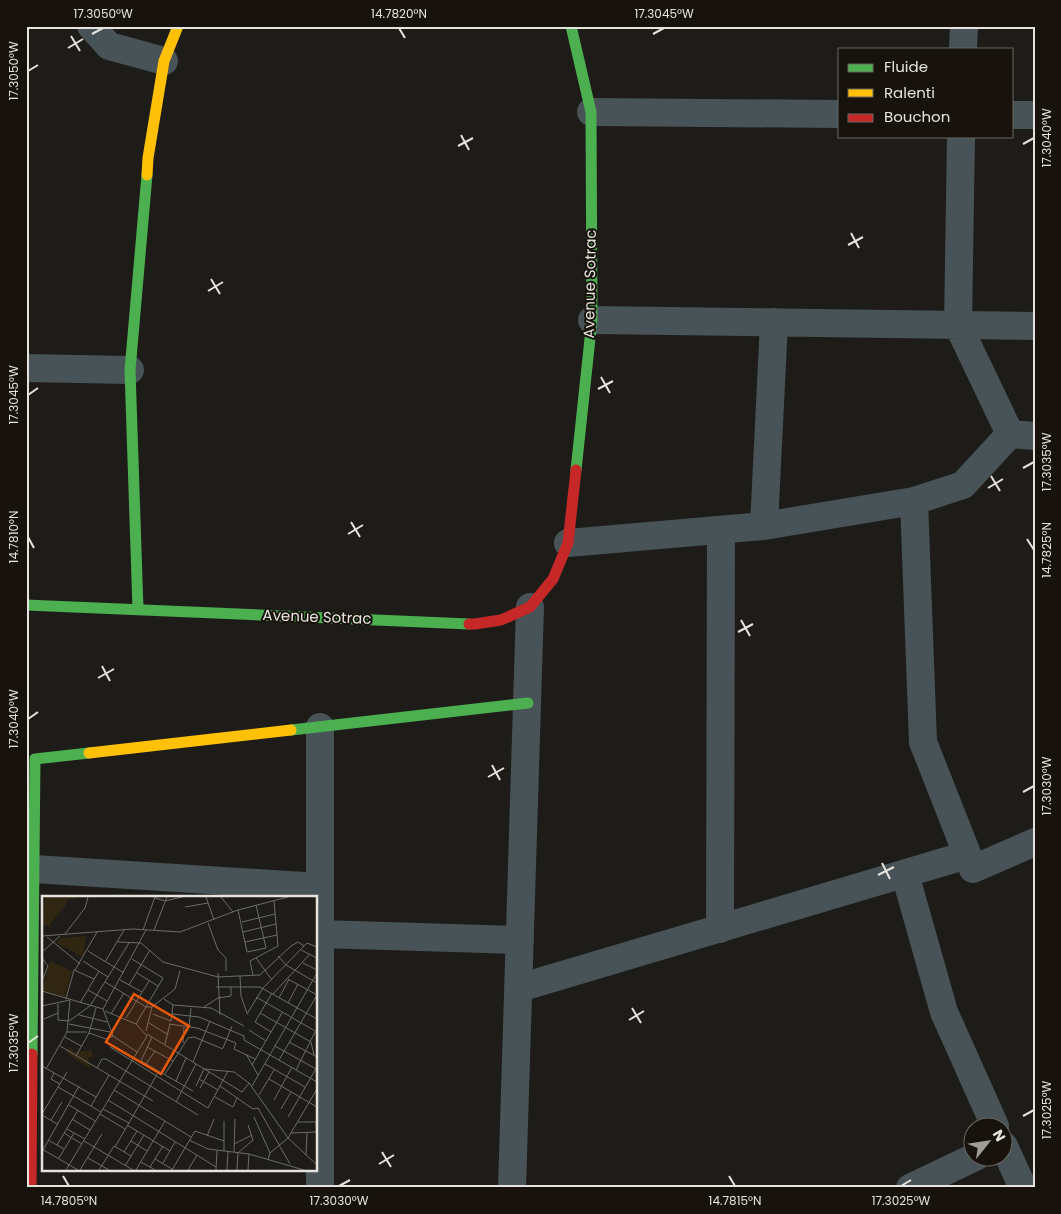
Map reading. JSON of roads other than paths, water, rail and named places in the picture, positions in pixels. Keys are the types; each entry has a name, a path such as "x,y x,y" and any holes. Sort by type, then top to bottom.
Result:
{"street":[{"path":"91,26 109,46 164,61"},
{"path":"138,609 130,370 148,158 164,61 178,26"},
{"name":"Avenue Sotrac","path":"26,605 475,624 501,620 530,607 553,579 568,543 592,320 591,112 571,26"},
{"path":"963,48 964,26"},
{"path":"591,112 838,114"},
{"path":"1014,115 1035,115"},
{"path":"568,543 764,526 914,501 963,485 1022,435 958,325 962,138"},
{"path":"592,320 1035,326"},
{"path":"764,526 774,322"},
{"path":"26,368 130,370"},
{"path":"914,501 923,742 973,869 1035,842"},
{"path":"720,929 721,530"},
{"path":"512,1188 530,607"},
{"path":"31,1188 29,1147 35,759 528,703"},
{"path":"320,727 320,1188"},
{"path":"519,988 967,855"},
{"path":"34,869 320,887"},
{"path":"905,874 944,1012 991,1116"},
{"path":"320,934 520,940"},
{"path":"910,1188 964,1162"},
{"path":"1013,1166 1023,1188"}]}
